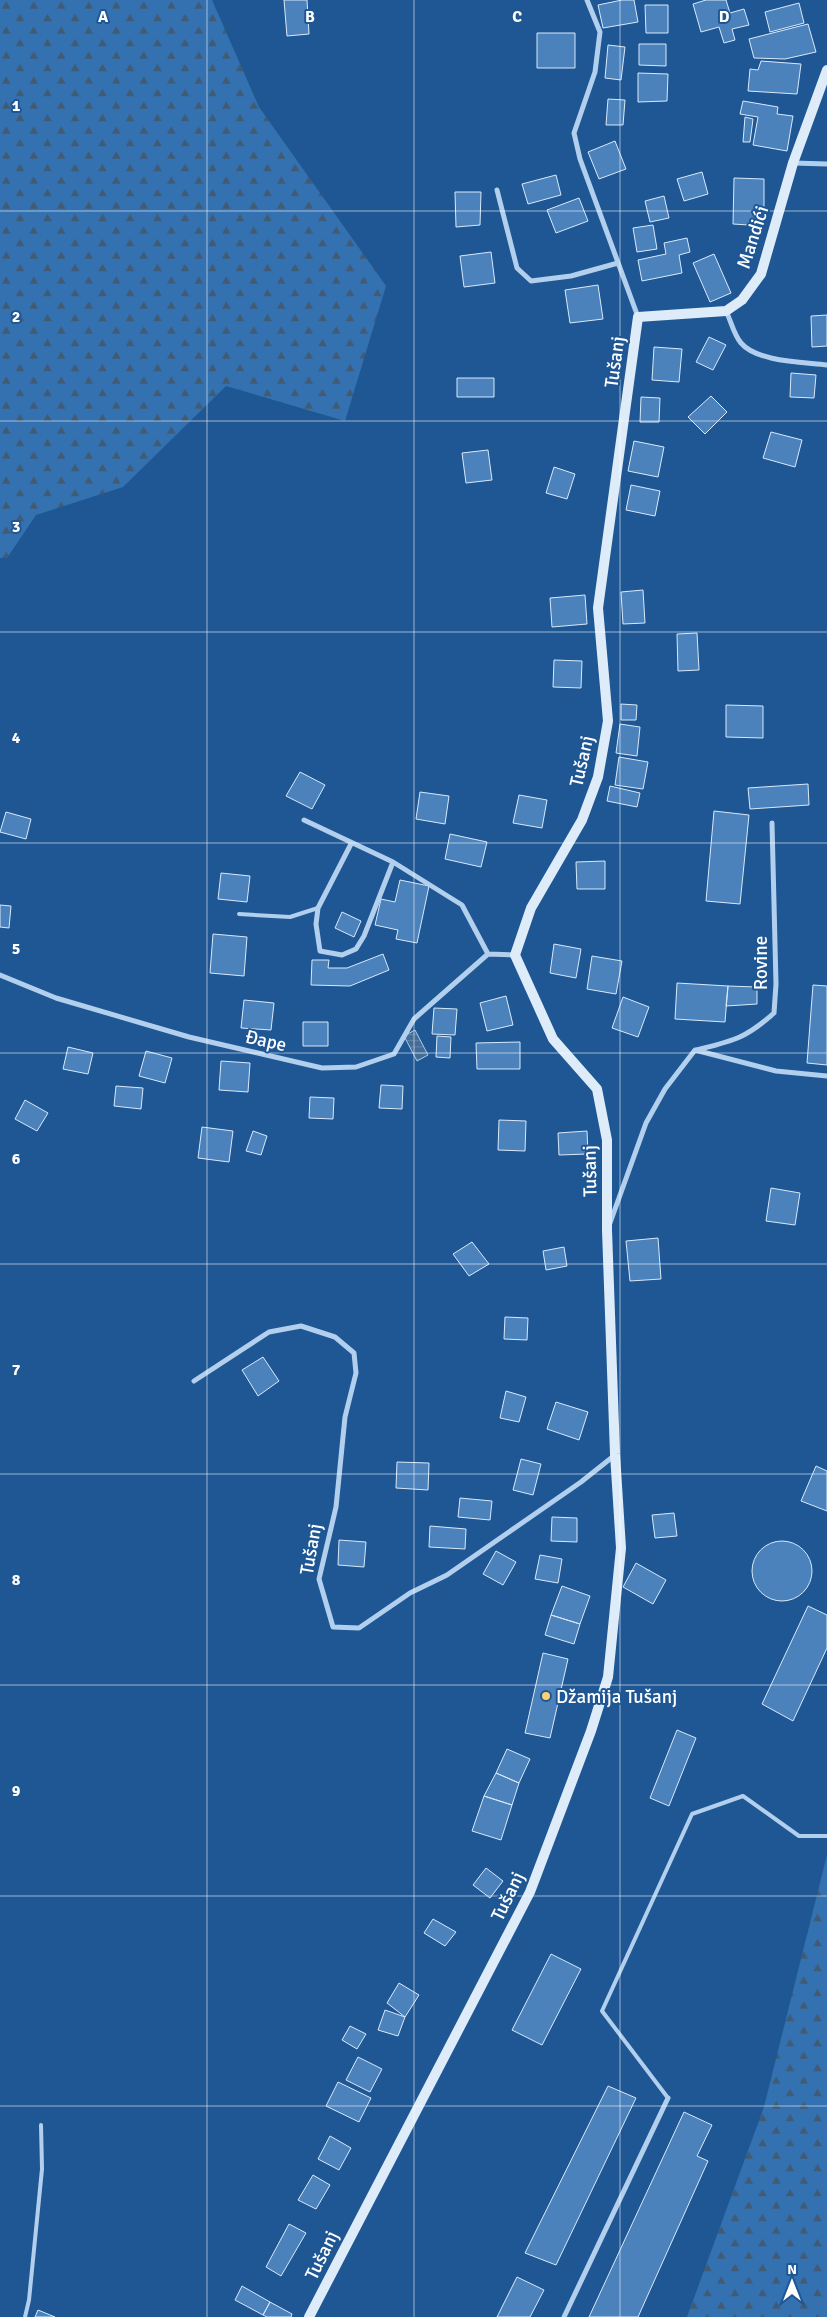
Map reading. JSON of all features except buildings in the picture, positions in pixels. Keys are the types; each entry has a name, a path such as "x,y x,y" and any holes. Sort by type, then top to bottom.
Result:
{"street":[{"name":"Tušanj","path":"309,2317 530,1892 591,1731 608,1677 621,1548 615,1454 607,1230 607,1140 597,1089 553,1040 515,955 530,908 582,820 598,778 608,721 598,608 638,317 580,159 574,133 581,107 595,72 600,32 587,0"},
{"name":"Mandići","path":"726,311 742,300 762,274 793,163 824,85 827,70"},
{"path":"793,163 827,164"},
{"path":"497,190 517,268 532,281 571,276 618,263"},
{"path":"638,317 726,311 741,344 757,354 785,360 827,365"},
{"path":"304,820 351,844 393,862 462,905 488,954 515,955"},
{"name":"Rovine","path":"695,1050 739,1040 758,1028 774,1013 776,984 772,823"},
{"path":"351,844 318,908 316,924 320,951 342,955 356,949 364,936 393,862"},
{"name":"Đape","path":"0,975 56,998 188,1037 322,1068 348,1067 394,1054 414,1018 488,954"},
{"name":"Tušanj","path":"607,1230 646,1123 665,1089 695,1050"},
{"path":"695,1050 776,1071 827,1076"},
{"name":"Tušanj","path":"194,1381 269,1332 301,1326 335,1337 354,1353 356,1373 345,1416 336,1507 319,1579 333,1627 359,1628 410,1593 447,1575 582,1482 615,1454"},
{"path":"564,2317 668,2098"}],"lane":[{"path":"240,914 290,917 318,908"},
{"path":"668,2098 602,2011 692,1814 742,1796 799,1836 827,1836"},
{"path":"24,2317 29,2300 42,2169 41,2125"}],"green space":[{"path":"0,0 212,0 259,107 386,286 345,421 226,386 123,487 36,515 7,558 0,558"},
{"path":"827,1855 827,2317 687,2317 764,2107"}],"shaded area":[{"path":"415,1030 428,1055 417,1061 404,1036"}],"place":[{"name":"Džamija Tušanj","path":"546,1696"}]}
